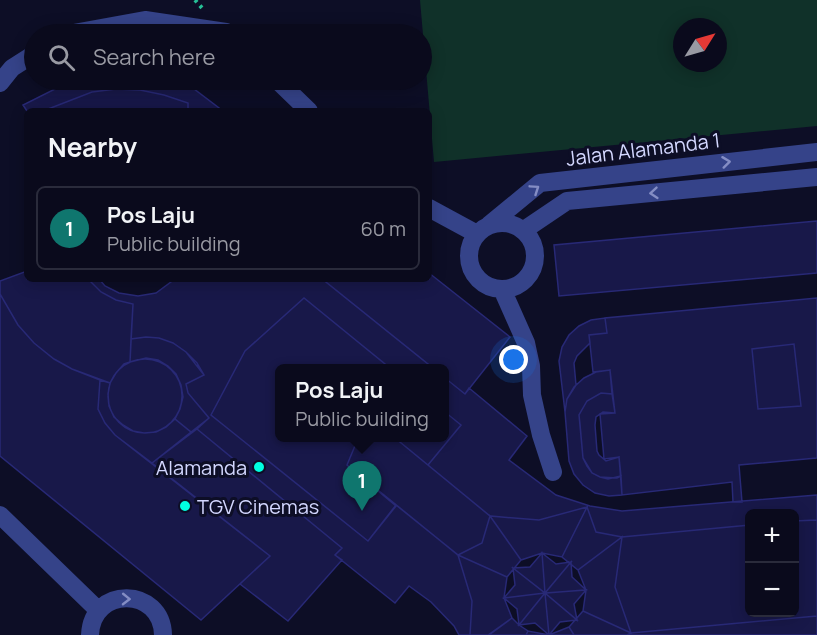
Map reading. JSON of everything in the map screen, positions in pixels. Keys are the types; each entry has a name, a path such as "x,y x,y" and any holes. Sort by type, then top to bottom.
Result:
{"street":[{"path":"123,24 145,20 172,24"},
{"path":"0,83 12,68 24,60"},
{"path":"287,90 306,108"},
{"name":"Jalan Alamanda 1","path":"483,229 540,183 817,152"},
{"path":"524,230 567,201 817,177"},
{"path":"432,209 483,229 507,223 524,230 533,243 535,259 530,274 518,285 502,289 488,286 475,275 470,261 470,247 483,229"},
{"path":"502,289 526,343 531,366 532,395 541,435 553,472"},
{"path":"0,515 98,610"},
{"path":"90,635 92,621 98,610 108,602 119,598 132,598 153,609 160,620 162,635"}],"green space":[{"path":"420,0 817,0 817,126 434,162 432,108 429,108 428,90 432,90 432,24 422,24"}],"building":[{"path":"53,90 108,90 92,92 51,108 25,108 23,105"},
{"path":"140,90 195,90 219,108 188,108 188,103"},
{"path":"140,90 188,103 188,108 51,108 92,92"},
{"path":"817,221 817,273 559,296 554,245"},
{"path":"24,272 24,282 91,282 101,292 116,300 133,304 130,362 124,364 110,383 72,369 54,359 34,343 18,325 0,294 0,281"},
{"path":"432,275 510,337 465,394 449,381 449,364 428,364 326,282 432,282"},
{"name":"Alamanda","path":"91,282 102,282 119,293 138,296 156,293 171,282 326,282 428,364 385,364 304,298 245,351 211,415 368,541 396,505 458,555 472,601 470,635 459,635 454,626 431,602 409,586 395,603 335,555 342,548 197,429 209,418 188,393 186,384 204,375 197,363 173,343 159,338 131,339 133,304 116,300 101,292"},
{"name":"Alamanda","path":"91,282 102,282 119,293 138,296 156,293 171,282 326,282 428,364 385,364 304,298 245,351 211,415 368,541 396,505 458,555 472,601 470,635 459,635 454,626 431,602 409,586 395,603 335,555 342,548 197,429 209,418 188,393 186,384 204,375 197,363 173,343 159,338 131,339 133,304 116,300 101,292"},
{"path":"0,294 18,325 34,343 54,359 100,380 98,409 105,423 115,435 270,556 201,620 0,456"},
{"path":"304,298 385,364 275,364 275,442 357,442 347,465 396,506 368,541 211,415 245,351"},
{"path":"817,298 817,458 739,465 742,502 733,502 732,482 622,495 619,457 604,459 600,414 615,413 610,370 593,372 589,335 607,333 605,318"},
{"path":"605,318 607,333 589,335 590,343 577,356 574,363 576,385 567,399 565,412 559,361 562,347 569,335 579,326 591,320"},
{"path":"159,338 173,343 186,352 204,375 186,384 188,393 209,418 191,432 175,419 183,397 176,374 158,360 146,358 130,362 131,339"},
{"path":"794,344 801,406 758,409 752,349"},
{"path":"145,359 166,365 176,375 182,396 176,417 166,427 145,433 124,427 114,417 108,396 114,375 124,365"},
{"path":"610,370 612,394 601,393 587,401 579,415 583,458 587,466 592,473 600,477 608,479 621,476 622,495 609,496 595,493 583,485 574,474 569,461 565,412 567,399 574,387 584,378 596,372"},
{"name":"Alamanda","path":"100,380 110,383 109,406 114,417 133,431 156,432 175,419 191,432 152,463 115,435 105,423 98,409"},
{"name":"Alamanda","path":"100,380 110,383 109,406 114,417 133,431 156,432 175,419 191,432 152,463 115,435 105,423 98,409"},
{"path":"449,381 465,394 469,388 527,436 509,460 556,495 590,506 622,511 817,495 817,520 799,521 799,509 745,509 745,525 622,537 596,532 587,507 539,520 490,516 428,465 461,425 449,415"},
{"path":"449,381 465,394 469,388 527,436 509,460 556,495 590,506 622,511 817,495 817,520 799,521 799,509 745,509 745,525 622,537 596,532 587,507 539,520 490,516 428,465 461,425 449,415"},
{"path":"601,393 612,394 615,413 603,412 596,417 597,451 606,461 619,457 621,476 617,478 600,477 592,473 583,458 579,415 587,401"},
{"path":"449,415 461,425 449,440"},
{"path":"197,429 342,548 335,555 342,560 288,621 240,584 270,556 152,463"},
{"path":"357,442 400,442 490,516 482,543 458,555 347,465"},
{"path":"400,442 447,442 428,465"},
{"path":"587,507 562,557 542,553 521,560 490,516 539,520"},
{"path":"587,507 596,532 622,537 578,570 562,557"},
{"path":"490,516 521,560 507,577 458,555 482,543"},
{"path":"817,520 817,616 631,633 615,587 622,537 745,525 745,617 799,617 799,521"},
{"path":"622,537 615,587 631,633 583,611 586,590 578,570"},
{"path":"542,553 556,564 571,562 545,593"},
{"path":"542,553 545,593 513,568 530,567"},
{"path":"458,555 507,577 504,598 512,618 488,635 470,635 472,601"},
{"path":"571,562 572,577 586,590 545,593"},
{"path":"513,568 545,593 504,598 515,585"},
{"path":"586,590 574,604 577,620 545,593"},
{"path":"545,593 519,625 517,609 504,598"},
{"path":"545,593 549,635 535,623 519,625"},
{"path":"545,593 577,620 560,622 549,635"},
{"path":"583,611 631,633 627,635 574,635 569,627"},
{"path":"817,616 817,635 627,635 631,633"},
{"path":"512,618 528,631 526,635 489,635"},
{"path":"569,627 574,635 549,635"},
{"path":"528,631 549,635 526,635"}],"place":[{"name":"Alamanda","path":"259,467"},
{"name":"TGV Cinemas","path":"185,506"},
{"name":"Pos Laju","path":"362,511"}]}
